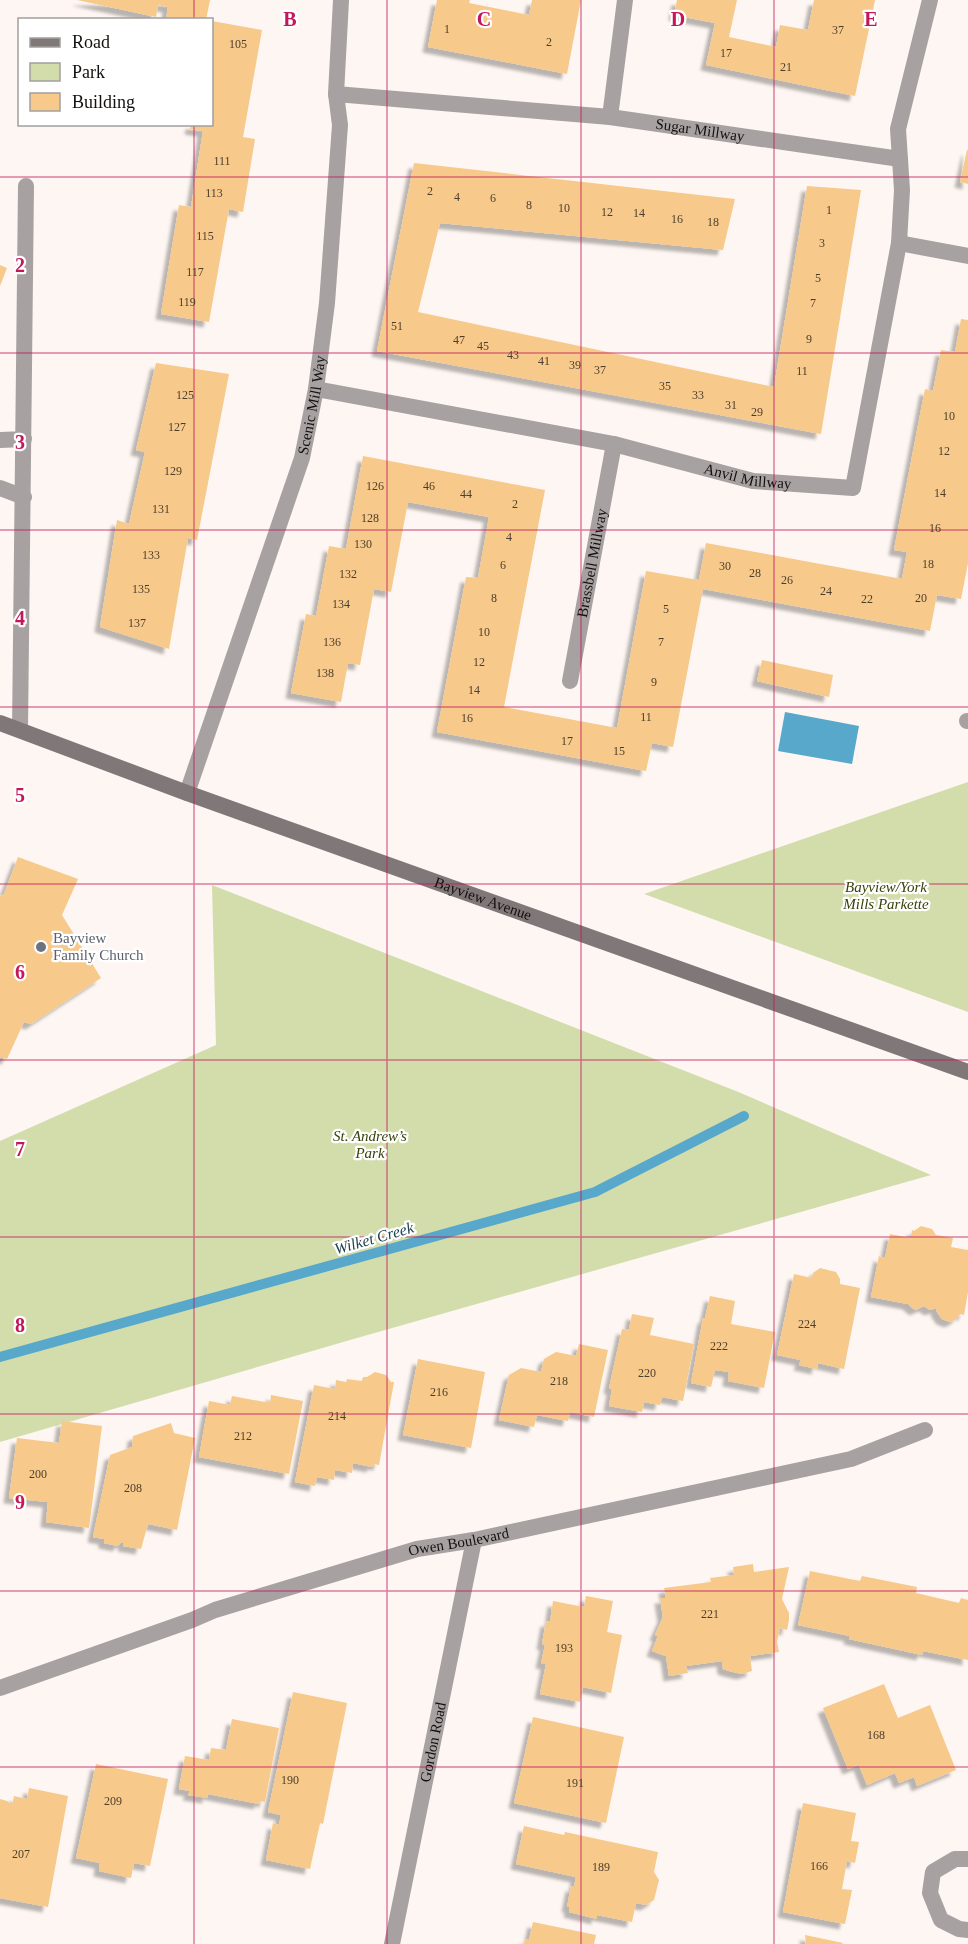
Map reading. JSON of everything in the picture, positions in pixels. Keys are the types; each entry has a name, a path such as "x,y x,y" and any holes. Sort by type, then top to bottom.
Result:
{"main road":[{"name":"Bayview Avenue","path":"0,723 187,793 968,1072"}],"street":[{"name":"Scenic Mill Way","path":"187,793 302,458 316,389 327,303 340,125 336,94 341,0"},
{"path":"610,117 625,0"},
{"path":"900,159 898,129 930,0"},
{"name":"Sugar Millway","path":"336,94 610,117 900,159"},
{"name":"Anvil Millway","path":"316,389 614,444 753,481 853,488 899,243 902,190 900,159"},
{"path":"20,730 26,186"},
{"path":"899,243 968,256"},
{"path":"0,440 24,439"},
{"name":"Brassbell Millway","path":"570,681 614,444"},
{"path":"0,488 24,497"},
{"name":"Owen Boulevard","path":"0,1688 215,1610 417,1549 474,1540 850,1459 925,1430"},
{"name":"Gordon Road","path":"392,1944 474,1540"},
{"path":"968,1859 955,1858 933,1872 930,1893 941,1920 959,1929 968,1930"}],"green space":[{"name":"Bayview/York Mills Parkette","path":"968,782 968,1012 644,894 667,886"},
{"name":"St. Andrew’s Park","path":"212,885 736,1091 931,1175 0,1442 0,1141 216,1045"}],"water":[{"path":"785,712 859,726 852,764 778,751"}],"building":[{"path":"77,0 210,0 206,18 166,18 168,7 158,5 156,17"},
{"path":"437,0 470,0 469,3 529,15 532,0 581,0 567,74 428,47"},
{"path":"677,0 737,0 729,37 776,47 780,25 808,30 814,0 875,0 855,96 706,65 715,23 674,15"},
{"path":"213,21 262,30 243,137 255,139 243,212 229,209 209,322 161,314 179,205 191,207 203,131 190,129 191,126 213,126"},
{"path":"968,150 968,184 960,182"},
{"path":"414,163 735,199 723,250 440,223 418,312 774,387 807,186 861,190 821,434 377,351"},
{"path":"0,265 7,268 0,286"},
{"path":"961,319 968,320 968,563 961,599 937,595 930,631 703,589 673,747 652,743 646,771 437,732 466,577 478,578 489,517 408,502 391,592 374,589 360,665 348,663 341,702 291,693 306,614 316,616 329,546 346,549 363,456 545,490 504,707 617,728 646,571 699,580 706,543 902,579 907,552 894,550 925,389 933,391 941,350 955,352"},
{"path":"156,363 229,374 197,540 188,538 169,649 100,627 117,520 129,524 145,452 136,450"},
{"path":"762,660 833,675 829,697 757,681"},
{"name":"Bayview Family Church","path":"18,857 78,879 62,915 101,978 31,1024 24,1022 7,1059 0,1057 0,896 4,894"},
{"path":"921,1226 932,1229 936,1235 953,1238 951,1247 968,1250 968,1292 964,1315 960,1314 950,1322 942,1319 936,1308 930,1310 924,1306 915,1310 908,1304 871,1297 879,1256 885,1258 890,1234 911,1238 912,1230"},
{"path":"820,1268 836,1272 840,1284 860,1288 844,1369 818,1363 817,1369 799,1365 801,1360 777,1355 794,1274 812,1278 813,1273"},
{"path":"710,1296 735,1301 731,1324 775,1332 764,1388 728,1381 729,1372 715,1370 711,1387 691,1383 703,1318 705,1318"},
{"path":"632,1314 654,1318 650,1335 694,1344 683,1401 662,1397 660,1405 644,1402 642,1412 609,1406 612,1389 609,1388 622,1329 629,1330"},
{"path":"579,1344 608,1350 594,1417 570,1412 568,1421 537,1415 534,1427 499,1420 509,1375 521,1368 541,1372 544,1359 556,1352 576,1356"},
{"path":"418,1359 485,1372 471,1448 403,1435"},
{"path":"375,1372 386,1375 391,1382 394,1382 379,1465 373,1464 372,1467 353,1463 352,1473 335,1470 334,1480 317,1477 315,1486 295,1482 314,1385 335,1389 336,1380 362,1381 363,1377"},
{"path":"271,1395 303,1401 289,1474 199,1457 209,1401 230,1405 232,1396 270,1403"},
{"path":"62,1421 102,1426 89,1528 46,1522 48,1502 9,1498 17,1438 59,1443"},
{"path":"171,1423 174,1433 195,1438 177,1530 148,1524 141,1549 123,1546 124,1543 121,1542 118,1546 104,1543 104,1539 93,1537 110,1455 132,1447 133,1436"},
{"path":"753,1564 754,1572 789,1567 782,1599 789,1613 789,1620 787,1630 780,1628 777,1642 779,1652 750,1656 752,1671 742,1674 723,1669 722,1661 686,1666 688,1673 669,1676 666,1656 652,1651 658,1636 655,1635 663,1617 660,1598 666,1598 664,1588 711,1582 710,1578 734,1575 733,1567"},
{"path":"810,1571 860,1581 862,1576 917,1587 916,1593 959,1603 961,1598 968,1600 968,1660 923,1651 922,1655 798,1625"},
{"path":"586,1596 613,1601 607,1632 622,1635 611,1693 583,1687 580,1702 540,1694 546,1664 541,1663 545,1645 542,1644 546,1621 550,1622 553,1601 584,1607"},
{"path":"884,1684 898,1718 930,1705 956,1770 917,1786 914,1777 899,1783 895,1773 867,1785 859,1765 848,1769 823,1708"},
{"path":"293,1692 347,1703 323,1824 320,1823 310,1869 266,1860 273,1823 279,1825 281,1815 268,1812"},
{"path":"533,1717 624,1737 606,1823 514,1803"},
{"path":"232,1719 279,1728 265,1802 260,1801 259,1804 208,1794 208,1798 188,1795 190,1791 179,1789 185,1756 209,1760 211,1748 226,1750"},
{"path":"96,1764 168,1779 150,1866 134,1863 131,1878 99,1871 100,1863 76,1858"},
{"path":"29,1788 68,1796 48,1907 0,1898 0,1799 12,1805 14,1796 27,1799"},
{"path":"803,1803 856,1813 851,1841 859,1842 855,1863 847,1861 842,1889 852,1890 845,1924 783,1912"},
{"path":"524,1826 564,1835 565,1832 658,1852 654,1872 659,1880 654,1900 646,1905 636,1903 632,1922 597,1915 597,1919 569,1912 570,1907 567,1907 571,1886 574,1887 576,1877 516,1864"},
{"path":"533,1922 596,1935 594,1944 524,1944 525,1939 529,1940"},
{"path":"805,1935 843,1943 806,1944"}],"waterway":[{"name":"Wilket Creek","path":"0,1357 595,1192 744,1116"}],"place":[{"name":"Bayview Family Church","path":"41,947"}]}
